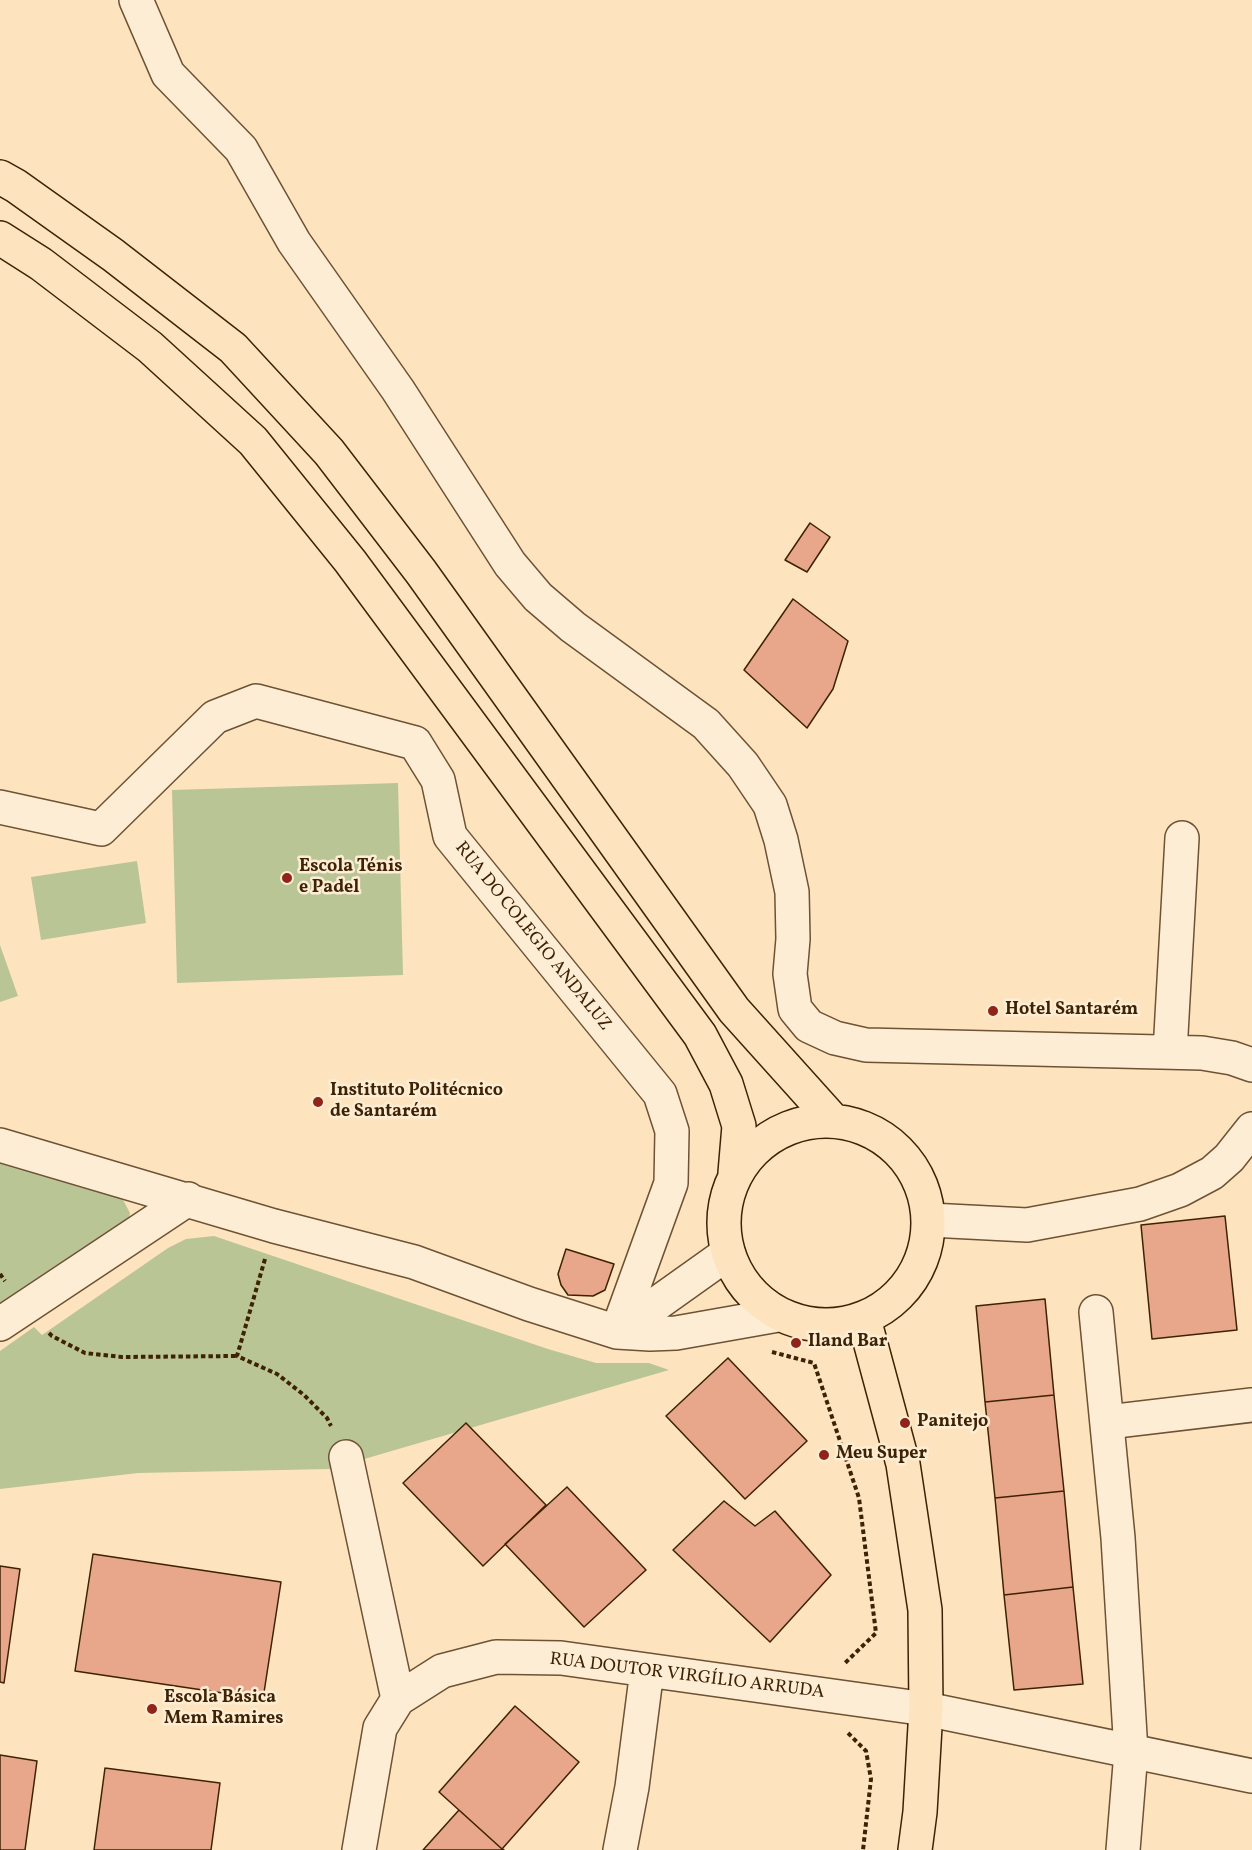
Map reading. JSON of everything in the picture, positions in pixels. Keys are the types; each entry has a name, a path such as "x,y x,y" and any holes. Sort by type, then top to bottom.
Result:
{"main road":[{"path":"0,177 103,248 233,348 329,452 421,572 734,1010 832,1119"},
{"path":"0,238 41,264 150,347 253,441 350,561 700,1035 726,1084 739,1126 735,1173 723,1212 725,1248 749,1292 785,1318 828,1326 864,1319 899,1296 925,1256 930,1220 923,1185 907,1157 880,1134 832,1119 796,1124 758,1145 735,1173"},
{"path":"864,1319 905,1475 925,1610 926,1709 921,1812 915,1850"}],"street":[{"path":"136,0 168,74 241,149 294,242 398,390 510,564 538,597 573,627 706,724 744,765 770,805 782,840 792,892 793,939 790,974 795,1009 809,1026 835,1038 866,1045 1170,1052 1222,1056 1252,1065"},
{"name":"RUA DO COLEGIO ANDALUZ","path":"0,807 101,829 215,717 256,701 415,743 438,780 450,836 660,1094 672,1131 671,1183 617,1332"},
{"path":"1170,1052 1182,838"},
{"path":"930,1220 1027,1225 1140,1204 1180,1190 1212,1173 1229,1158 1252,1129"},
{"path":"0,1145 274,1226 414,1262 529,1305 617,1332 676,1333 778,1315"},
{"path":"13,1315 188,1199"},
{"path":"617,1332 728,1253"},
{"path":"1096,1312 1118,1538 1131,1752 1123,1850"},
{"path":"1108,1422 1252,1405"},
{"path":"346,1457 398,1699"},
{"name":"RUA DOUTOR VIRGÍLIO ARRUDA","path":"359,1850 380,1728 398,1699 442,1671 496,1657 561,1658 926,1709 1252,1776"},
{"path":"620,1850 632,1787 647,1670"}],"path":[{"path":"237,1356 274,1226"},
{"path":"13,1315 85,1353 122,1357 237,1356 277,1374 304,1395 327,1418 346,1457"},
{"path":"762,1349 814,1363 859,1498 876,1633 844,1663 837,1731 847,1733 866,1751 871,1779 863,1850"}],"green space":[{"name":"Escola Ténis e Padel","path":"398,783 403,975 177,983 172,790"},
{"path":"137,861 146,923 41,940 31,877"},
{"path":"0,945 18,996 0,1002"},
{"path":"0,1157 121,1196 130,1213 129,1219 0,1319"},
{"path":"214,1236 548,1349 596,1363 649,1363 669,1370 330,1469 138,1473 0,1489 0,1351 34,1327 42,1335 168,1248 186,1239"}],"building":[{"path":"810,523 830,537 807,572 785,560"},
{"path":"793,599 848,641 833,689 807,728 744,670"},
{"path":"1225,1216 1237,1330 1152,1339 1141,1225"},
{"path":"566,1249 614,1264 605,1290 593,1296 568,1295 561,1285 558,1274"},
{"path":"1045,1299 1054,1395 985,1402 976,1306"},
{"path":"728,1358 807,1441 745,1499 666,1416"},
{"path":"1054,1395 1064,1491 995,1498 985,1402"},
{"path":"466,1423 546,1505 483,1566 403,1483"},
{"path":"567,1487 646,1570 584,1627 505,1544"},
{"path":"1064,1491 1073,1587 1004,1595 995,1498"},
{"path":"724,1501 755,1526 775,1511 831,1575 770,1642 673,1550"},
{"path":"93,1554 281,1582 263,1699 75,1671"},
{"path":"0,1566 20,1569 4,1683 0,1682"},
{"path":"1073,1587 1083,1684 1014,1690 1004,1595"},
{"path":"515,1706 579,1762 502,1849 439,1792"},
{"path":"0,1755 37,1761 25,1850 0,1850"},
{"path":"105,1768 220,1783 211,1850 94,1850"},
{"path":"459,1810 502,1849 504,1850 423,1850"}],"place":[{"name":"Escola Ténis e Padel","path":"287,878"},
{"name":"Hotel Santarém","path":"993,1011"},
{"name":"Instituto Politécnico de Santarém","path":"318,1102"},
{"name":"Iland Bar","path":"796,1343"},
{"name":"Panitejo","path":"905,1423"},
{"name":"Meu Super","path":"824,1455"},
{"name":"Escola Básica Mem Ramires","path":"152,1709"}]}
